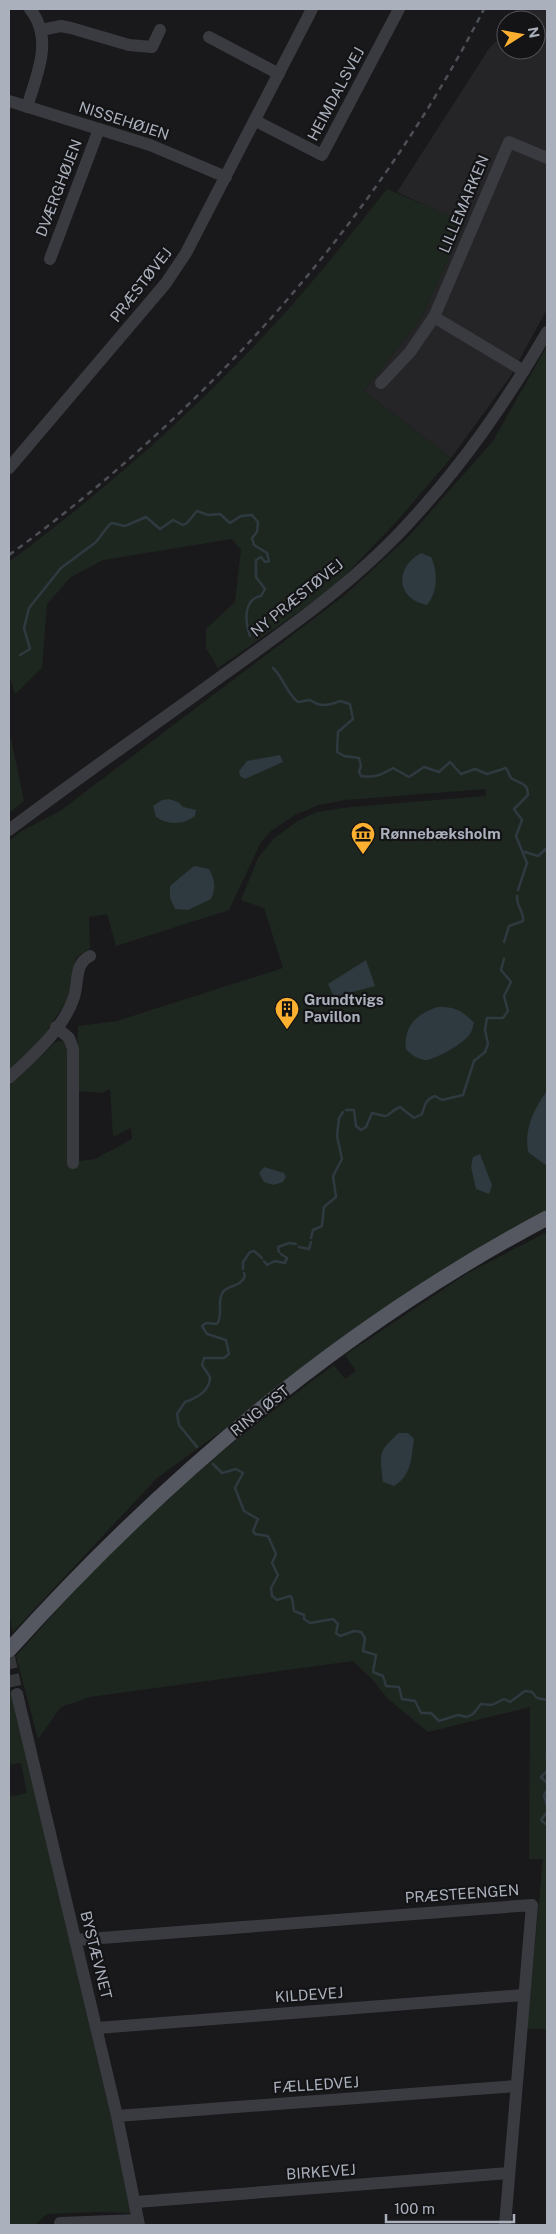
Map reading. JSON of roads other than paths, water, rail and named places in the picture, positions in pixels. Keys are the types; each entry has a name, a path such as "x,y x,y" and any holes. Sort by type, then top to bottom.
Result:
{"main road":[{"name":"RING ØST","path":"9,1650 126,1526 196,1463 267,1404 362,1333 449,1274 547,1218"}],"street":[{"path":"27,107 42,60 41,30 30,9"},
{"name":"PRÆSTØVEJ","path":"9,468 166,283 186,253 256,121 312,9"},
{"name":"HEIMDALSVEJ","path":"256,121 322,155 399,9"},
{"path":"41,30 61,26 140,47 152,47 160,30"},
{"path":"209,37 279,74"},
{"name":"NISSEHØJEN","path":"9,101 150,145 226,177"},
{"name":"DVÆRGHØJEN","path":"50,259 99,129"},
{"name":"LILLEMARKEN","path":"381,383 410,352 434,316 509,142 547,158"},
{"path":"434,316 524,371"},
{"name":"NY PRÆSTØVEJ","path":"9,830 269,643 340,587 404,528 485,432 547,332"},
{"path":"9,1078 45,1043 56,1027 74,997 79,967 84,959 90,956"},
{"path":"56,1027 69,1038 73,1049 74,1163"},
{"name":"BYSTÆVNET","path":"17,1694 97,2028 139,2223"},
{"name":"PRÆSTEENGEN","path":"75,1940 532,1905 505,2225"},
{"name":"KILDEVEJ","path":"97,2028 524,1995"},
{"name":"FÆLLEDVEJ","path":"117,2116 516,2086"},
{"name":"BIRKEVEJ","path":"136,2202 509,2173"},
{"path":"60,2223 139,2223"}],"waterway":[{"path":"20,655 30,649 24,628 29,608 61,568 96,542 109,525 112,523 125,526 146,517 160,529 173,520 183,525 197,511 208,515 220,514 230,523 241,516 252,515 258,522 257,532 252,538 254,545 267,553 269,561 265,562 261,557 256,560 256,577 265,589 261,596 255,598 248,606 247,624 250,636"},
{"path":"273,668 298,702 310,700 324,705 340,701 350,704 353,719 338,732 337,752 344,756 359,758 361,766 359,772 361,776 370,777 393,768 409,777 424,767 439,772 450,762 461,774 475,769 487,774 506,768 511,778 525,785 528,795 514,809 522,820 516,836 527,863 518,890"},
{"path":"525,852 538,856 547,848"},
{"path":"504,942 509,926 523,921 517,896"},
{"path":"346,1110 354,1110 356,1126 361,1130 366,1127 372,1113 386,1116 400,1107 414,1118 422,1114 427,1101 435,1096 442,1100 463,1095 474,1061 485,1052 488,1044 485,1030 487,1018 503,1018 508,1011 504,996 511,982 501,970 504,959"},
{"path":"311,1238 313,1230 322,1226 324,1207 336,1197 333,1176 342,1159 337,1136 339,1118 343,1112"},
{"path":"299,1247 309,1249 311,1242"},
{"path":"279,1252 278,1247 289,1243 296,1244"},
{"path":"243,1269 243,1262 250,1252 254,1251 262,1258"},
{"path":"264,1261 267,1265 275,1261 285,1263 287,1258 281,1254"},
{"path":"197,1447 179,1425 177,1414 185,1402 198,1396 208,1386 210,1377 202,1365 204,1358 224,1358 229,1354 226,1340 207,1334 202,1326 206,1323 217,1324 223,1292 243,1280 244,1273"},
{"path":"213,1464 222,1473 236,1469 243,1473 235,1488 244,1511 258,1519 253,1531 255,1534 268,1536 276,1554 272,1563 278,1575 271,1588 272,1596 277,1600 290,1596 294,1611 304,1615 304,1619 310,1623 333,1619 338,1624 336,1633 340,1636 354,1631 361,1632 365,1638 363,1651 376,1655 373,1672 383,1676 386,1686 399,1687 402,1699 415,1701 421,1713 431,1713 439,1721 458,1715 467,1717 473,1714 481,1704 492,1705 504,1699 510,1702 525,1691 532,1692 537,1698 547,1700"},
{"path":"547,1754 547,1760"},
{"path":"547,1771 541,1777 547,1783"},
{"path":"547,1790 544,1795 547,1806"},
{"path":"547,1812 541,1820 547,1825"}],"tunnel":[{"path":"9,1657 17,1694"}],"railway":[{"path":"9,555 81,500 150,440 216,377 279,309 337,239 391,165 440,88 484,9"}],"place":[{"name":"Rønnebæksholm","path":"363,855"},
{"name":"Grundtvigs Pavillon","path":"287,1030"}]}
